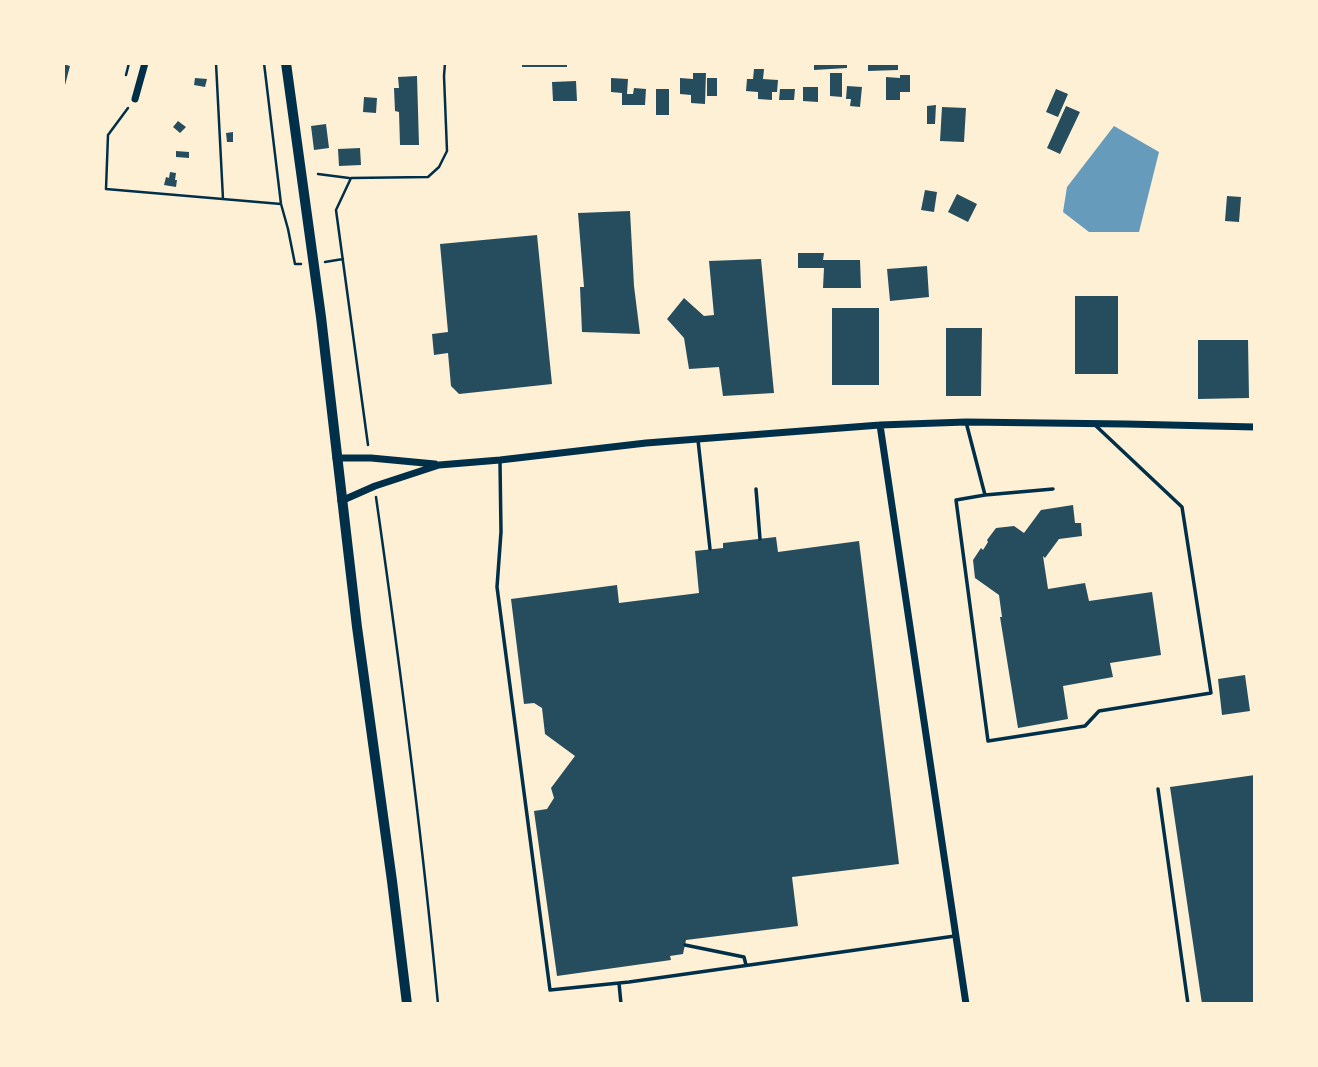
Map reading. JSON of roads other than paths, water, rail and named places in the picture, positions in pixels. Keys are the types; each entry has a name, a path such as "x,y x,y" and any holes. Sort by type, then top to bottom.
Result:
{"main road":[{"path":"286,63 321,317 341,501 407,1004"}],"street":[{"path":"135,99 145,63"},
{"path":"341,501 412,472 439,465 646,443 880,425 966,422 1255,427"},
{"path":"880,425 966,1004"},
{"path":"336,458 371,458 439,465"}],"lane":[{"path":"966,422 985,495"},
{"path":"1052,489 956,500 988,741 1085,726 1099,711 1212,693 1182,507 1093,424"},
{"path":"698,439 710,549"},
{"path":"500,460 501,531 497,587 550,990 619,983 956,936"},
{"path":"756,489 760,539"},
{"path":"1158,789 1188,1004"},
{"path":"685,945 744,957 746,965"},
{"path":"619,983 621,1004"}],"water":[{"path":"1114,126 1159,152 1139,232 1089,232 1063,212 1067,187"}]}
